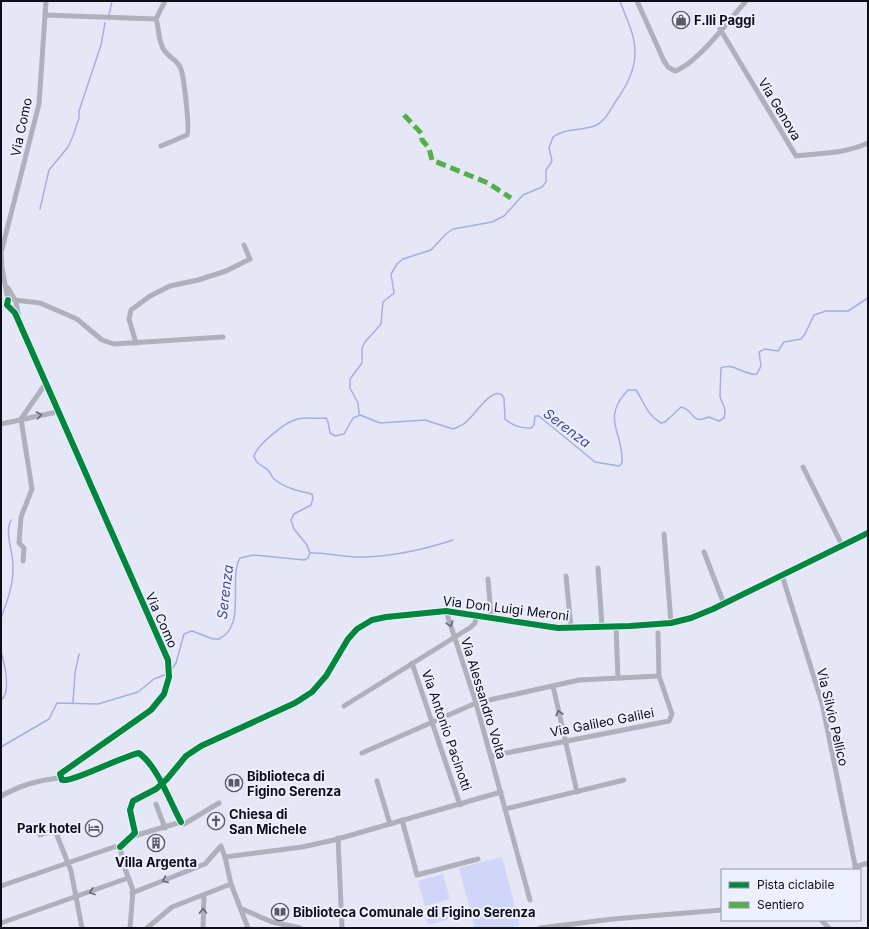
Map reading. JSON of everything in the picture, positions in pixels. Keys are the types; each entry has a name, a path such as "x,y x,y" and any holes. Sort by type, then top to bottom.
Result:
{"street":[{"name":"Via Como","path":"46,1 39,104 1,253 3,278 19,323 46,383 57,412 168,660 169,677 164,694 151,710 60,776"},
{"path":"161,146 187,135 189,130 185,108 184,77 180,66 164,52 156,19 165,1"},
{"path":"637,1 660,53 668,66 676,71 682,69 694,58 746,1"},
{"path":"45,15 156,19"},
{"name":"Via Genova","path":"720,29 796,156 828,154 854,150 868,143"},
{"path":"136,343 129,319 131,310 150,296 170,286 198,280 226,271 250,260 244,245"},
{"path":"11,303 40,303 76,319 102,340 114,344 223,337"},
{"path":"23,562 24,548 19,542 20,518 32,489 21,419 46,383"},
{"path":"39,394 50,393"},
{"path":"1,424 57,412"},
{"path":"804,467 842,545"},
{"name":"Via Don Luigi Meroni","path":"134,836 136,830 130,810 130,805 133,802 156,789 186,756 201,746 295,703 312,692 326,676 348,639 357,629 372,620 446,610 491,616 558,628 672,623 691,618 724,604 868,533"},
{"path":"664,534 672,623"},
{"path":"704,552 724,604"},
{"path":"598,568 602,626"},
{"name":"Via Silvio Pellico","path":"782,575 822,703 855,868 868,863"},
{"path":"566,576 571,627"},
{"path":"488,580 491,616"},
{"name":"Via Alessandro Volta","path":"446,610 476,703 530,900"},
{"path":"344,706 475,623 477,614"},
{"path":"616,626 618,678"},
{"path":"362,753 434,723 476,703 579,680 659,676 658,633"},
{"name":"Via Antonio Pacinotti","path":"412,663 434,723 460,805"},
{"name":"Via Galileo Galilei","path":"491,756 565,740 669,721 672,714 659,676"},
{"path":"553,686 577,792"},
{"path":"1,796 27,783 58,778 60,776 62,780 70,781 99,767 139,753 158,774 160,783 181,822"},
{"path":"505,809 624,780"},
{"path":"377,781 390,824"},
{"path":"226,857 302,847 460,805 501,792"},
{"path":"1,886 114,847 120,847 134,836 181,822 184,824 198,817 218,802"},
{"path":"156,804 165,828"},
{"path":"402,820 417,875 478,858"},
{"path":"40,835 56,830 69,863 82,928"},
{"path":"338,838 342,928"},
{"path":"132,893 204,864 221,846 226,857 231,884 242,909 248,928"},
{"path":"120,847 132,893 130,928"},
{"path":"1,923 128,878"},
{"path":"147,928 172,907 231,884"},
{"path":"203,928 204,895"},
{"path":"242,909 272,922 300,928"},
{"path":"540,928 621,918 721,910"}],"shaded area":[{"path":"502,857 520,925 510,928 475,928 459,868"},
{"path":"443,874 450,899 425,906 418,881"},
{"path":"447,906 451,919 428,925 424,912"}],"waterway":[{"path":"109,15 112,1"},
{"path":"359,414 358,403 350,388 350,379 362,363 362,348 365,342 381,324 383,302 394,293 391,274 397,264 403,259 431,250 446,234 453,229 492,222 504,216 523,195 542,187 546,182 546,170 552,161 549,148 553,137 562,132 589,128 598,124 607,115 622,92 634,66 635,47 630,27 620,1"},
{"path":"40,209 49,170 68,147 73,136 79,118 79,111 101,45 105,23"},
{"name":"Serenza","path":"171,670 176,663 184,634 192,631 213,639 219,639 227,633 232,624 235,613 236,578 240,558 254,555 304,560 308,558 310,553 307,545 294,529 291,520 294,514 311,505 313,498 312,494 292,489 278,482 273,478 267,469 256,461 254,456 260,446 286,424 304,418 326,418 330,433 335,436 344,434 353,418 360,415 380,423 425,420 453,429 466,422 491,396 500,394 504,398 505,419 514,425 531,428 534,425 535,416 539,416 595,462 619,466 622,463 622,452 614,418 620,400 628,390 636,390 652,416 661,423 665,422 681,407 689,411 698,419 709,417 719,421 724,418 725,411 720,396 721,368 730,367 748,373 757,374 761,366 759,352 765,349 778,351 784,342 801,339 814,315 826,311 848,311 868,298"},
{"path":"1,618 9,594 13,575 13,563 8,531 11,520"},
{"path":"311,553 356,557 386,555 431,547 453,540"},
{"path":"1,651 7,684 6,691 1,700"},
{"path":"73,703 75,673 79,654"},
{"name":"Serenza","path":"1,747 49,719 57,703 98,704 138,692 154,679 167,674"}],"marked path":[{"path":"404,115 422,134 422,140 429,148 432,160 488,183 511,198"}],"cycle path":[{"path":"8,300 7,305 15,313 168,660 169,677 164,694 151,710 60,774 62,780 67,780 139,753 146,759 158,776 181,822"},
{"path":"120,847 135,833 130,810 133,801 156,789 167,779 186,756 201,746 295,703 312,692 326,676 348,639 357,629 372,620 386,617 446,611 558,628 671,623 691,618 713,609 868,533"}],"place":[{"name":"F.lli Paggi","path":"681,20"},
{"name":"Biblioteca di Figino Serenza","path":"234,783"},
{"name":"Chiesa di San Michele","path":"216,821"},
{"name":"Park hotel","path":"94,828"},
{"name":"Villa Argenta","path":"156,843"},
{"name":"Biblioteca Comunale di Figino Serenza","path":"280,912"}]}
